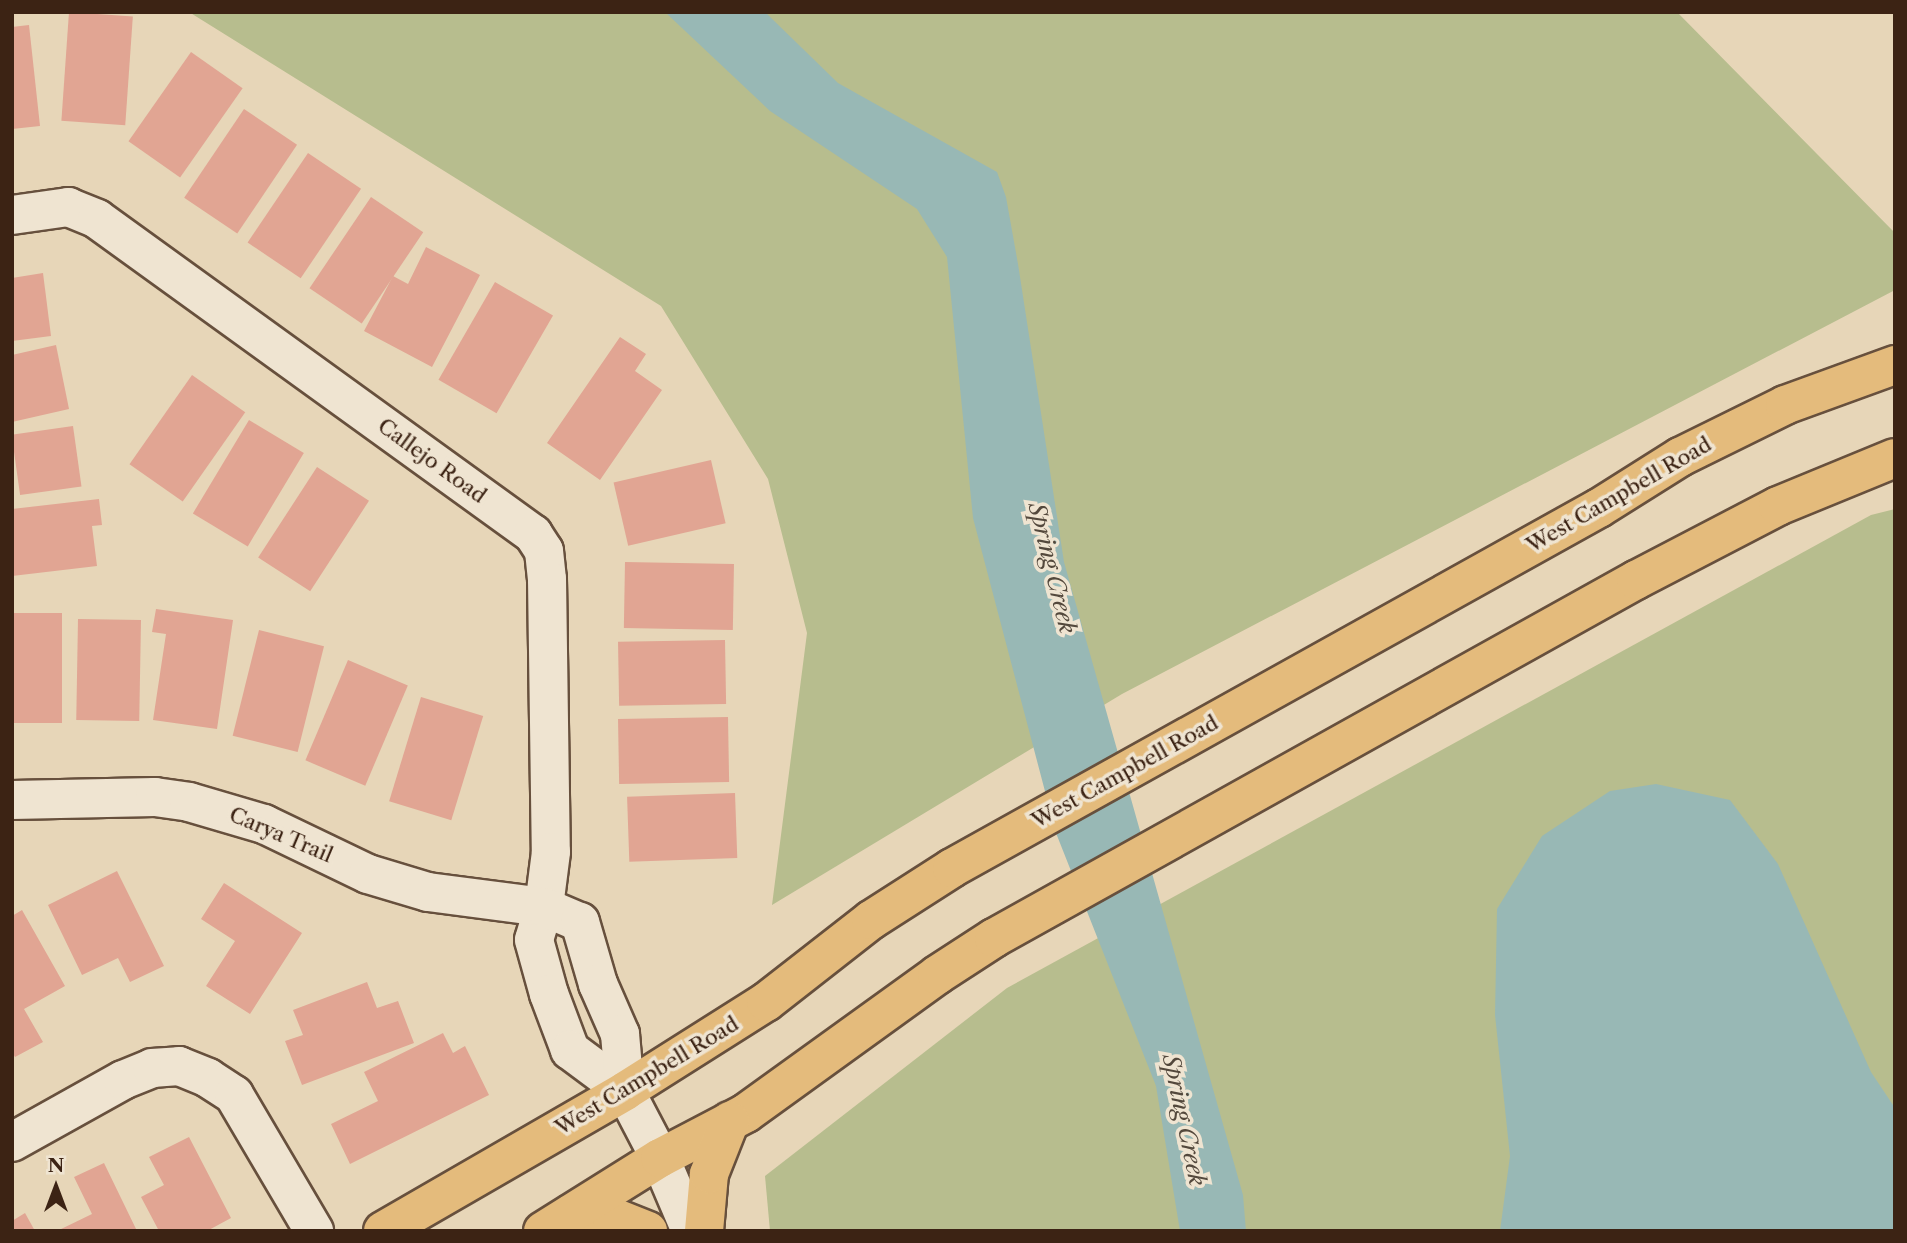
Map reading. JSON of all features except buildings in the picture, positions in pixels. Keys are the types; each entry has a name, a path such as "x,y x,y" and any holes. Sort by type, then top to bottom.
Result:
{"main road":[{"name":"West Campbell Road","path":"383,1231 625,1091 766,1002 871,920 952,868 1599,508 1680,457 1785,405 1895,365"},
{"path":"557,1223 660,1158 730,1121 994,938 1636,580 1778,506 1895,458"},
{"path":"704,1231 709,1174 730,1121"},
{"path":"557,1223 611,1216 648,1231"}],"street":[{"name":"Callejo Road","path":"12,215 68,207 97,219 533,534 544,551 547,579 551,852 544,907 534,940 549,994 570,1050 625,1091"},
{"name":"Carya Trail","path":"12,800 155,797 189,802 264,824 368,874 428,892 544,907"},
{"name":"Callejo Road","path":"544,907 580,922 598,984 620,1034 625,1091 660,1158 691,1231"},
{"path":"12,1142 123,1080 152,1068 179,1066 208,1078 234,1095 314,1231"}],"green space":[{"path":"189,12 1677,12 1895,233 1895,290 1122,694 772,905 807,633 768,479 661,306"},
{"path":"1895,509 1895,1231 770,1231 765,1176 1007,988 1871,515"}],"water":[{"name":"Spring Creek","path":"665,12 765,12 838,83 997,172 1006,197 1018,264 1064,562 1243,1195 1246,1231 1180,1231 1156,1086 1056,833 973,518 947,257 917,209 770,111"},
{"path":"1656,784 1730,800 1778,864 1871,1072 1895,1108 1895,1231 1500,1231 1510,1156 1495,1015 1497,909 1542,836 1610,791"}]}
